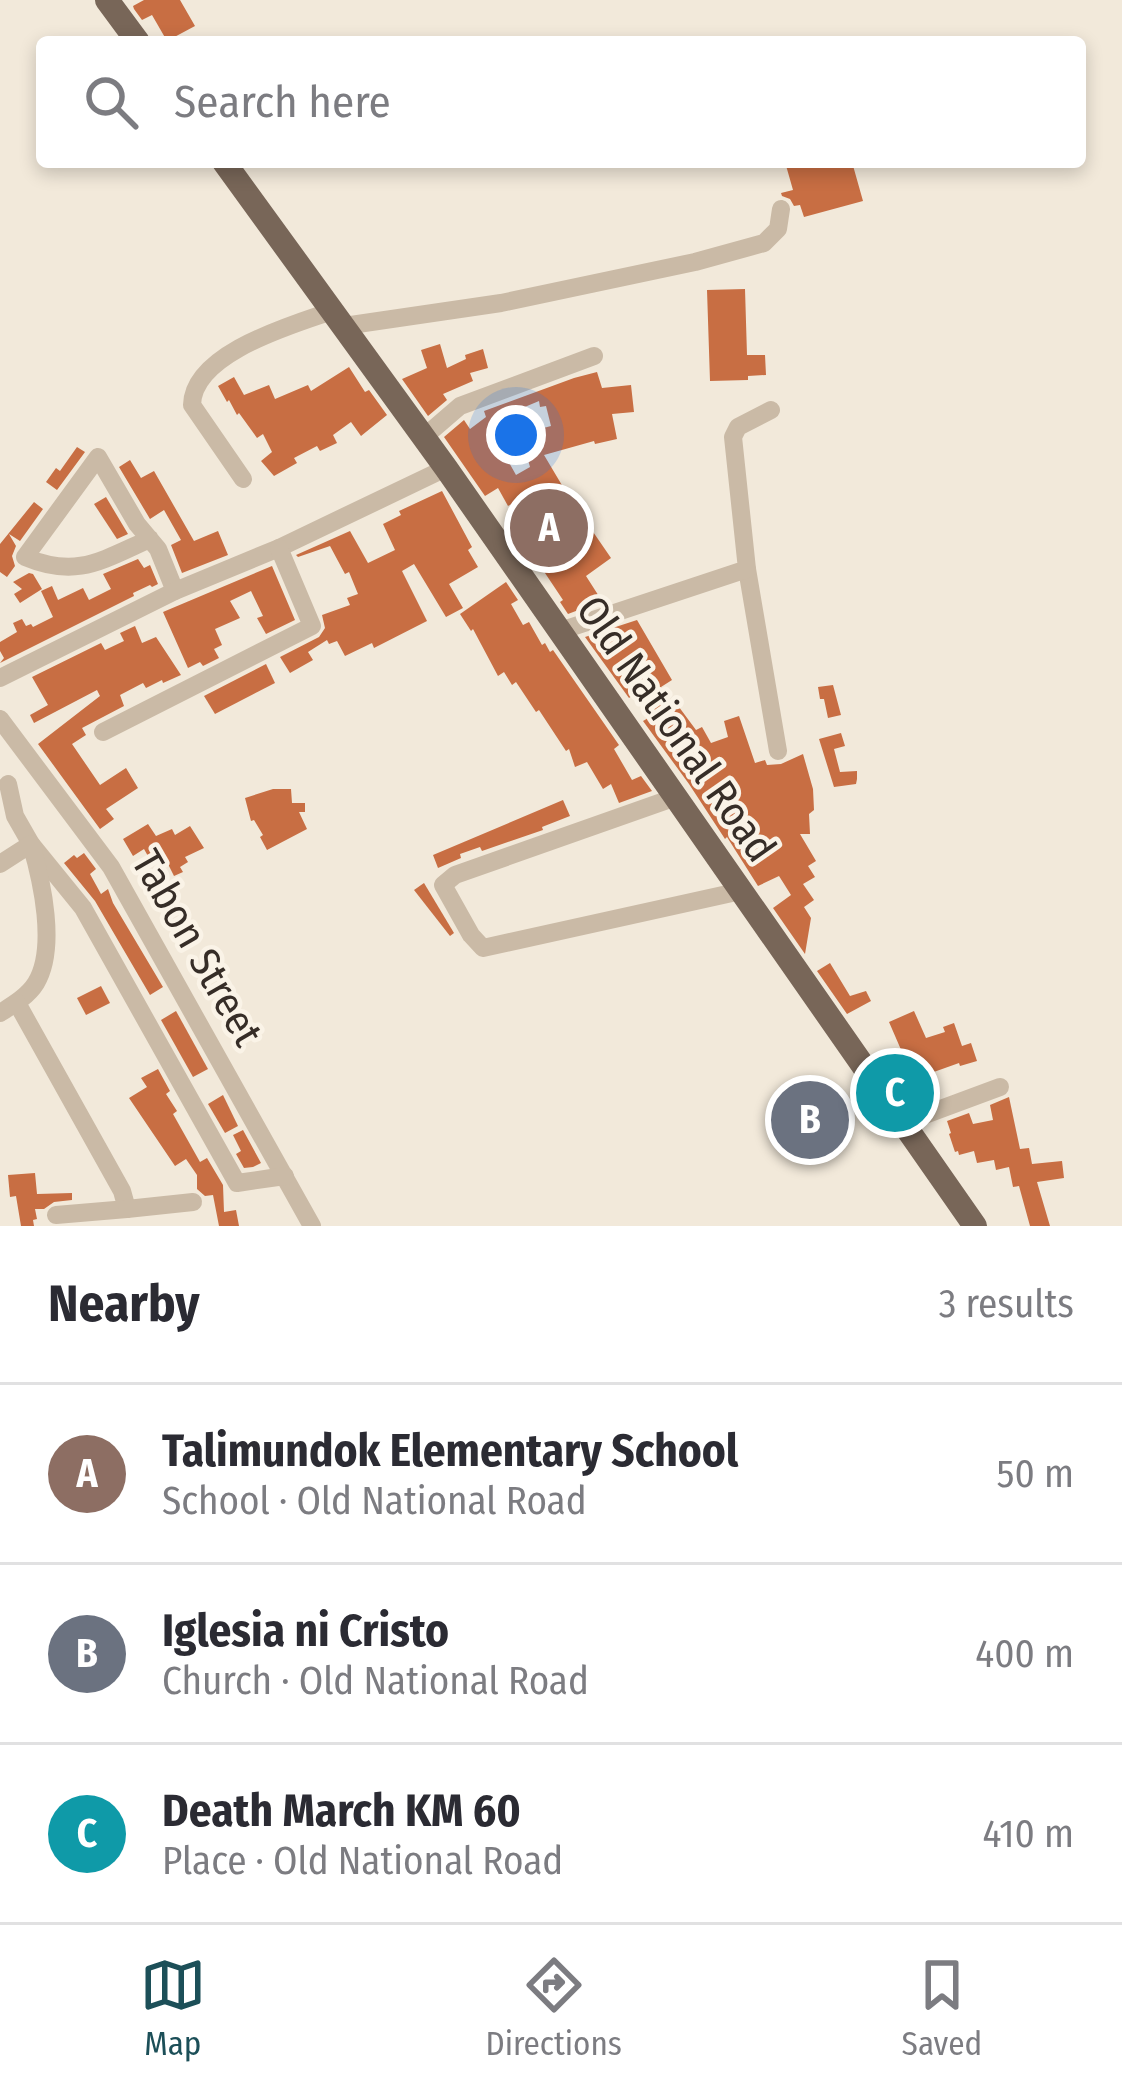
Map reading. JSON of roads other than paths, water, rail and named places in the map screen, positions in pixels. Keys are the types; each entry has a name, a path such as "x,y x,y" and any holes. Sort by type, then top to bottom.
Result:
{"main road":[{"path":"107,0 134,36"},
{"name":"Old National Road","path":"228,168 446,468 975,1226"}],"street":[{"path":"243,479 192,405 196,387 226,356 250,340 338,319 500,303 694,262 764,243 778,229 781,209"},
{"path":"424,437 460,406 594,356"},
{"path":"772,410 738,428 733,436 747,569 778,751"},
{"path":"150,539 86,566 47,566 25,557 98,457 137,524 150,539 158,549 175,591"},
{"path":"0,678 175,591 279,548 446,468"},
{"path":"103,732 312,626 279,548"},
{"path":"560,631 747,569"},
{"name":"Tabon Street","path":"0,719 111,867 312,1226"},
{"path":"32,761 4,787 15,815 31,844 82,908 237,1183 285,1176"},
{"path":"676,797 455,875 442,885 483,948 741,891"},
{"path":"0,864 31,844"},
{"path":"31,844 43,882 45,950 37,982 9,1008 122,1191 127,1209"},
{"path":"903,1123 1000,1087"},
{"path":"56,1215 193,1202"}],"place":[{"name":"Talimundok Elementary School","path":"549,528"},
{"name":"Death March KM 60","path":"895,1093"},
{"name":"Iglesia ni Cristo","path":"810,1120"}]}
